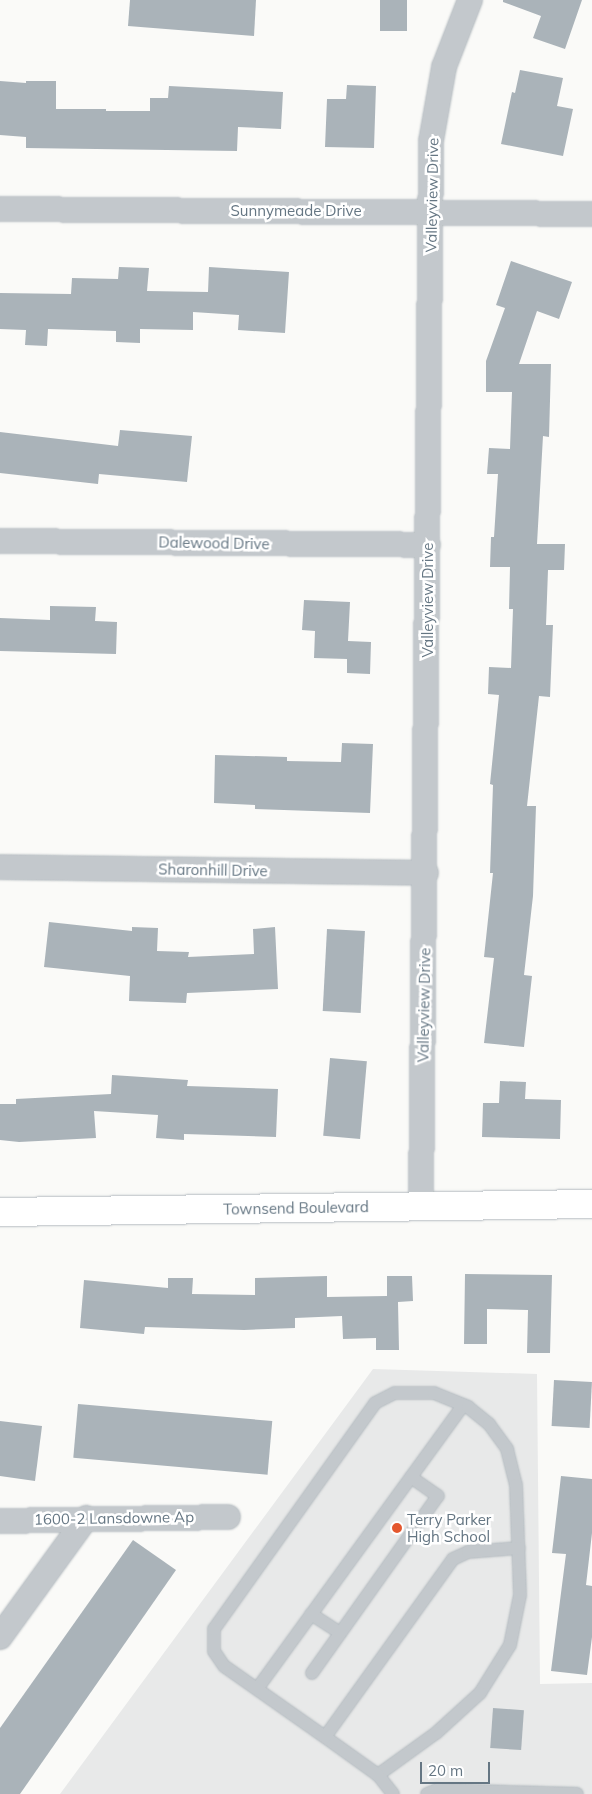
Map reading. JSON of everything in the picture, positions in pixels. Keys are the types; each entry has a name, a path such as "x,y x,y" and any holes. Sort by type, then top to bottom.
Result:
{"street":[{"name":"Valleyview Drive","path":"422,1206 433,132 444,67 470,0"},
{"name":"Sunnymeade Drive","path":"0,209 592,214"},
{"name":"Dalewood Drive","path":"0,541 428,545"},
{"name":"Sharonhill Drive","path":"0,867 426,872"},
{"name":"Townsend Boulevard","path":"0,1212 592,1204"},
{"name":"1600-2 Lansdowne Ap","path":"0,1521 228,1517"},
{"path":"0,1637 86,1518"}],"lane":[{"path":"378,1774 436,1733 480,1694 510,1644 520,1595 516,1485 507,1449 489,1424 463,1405 434,1393 395,1393 375,1403 214,1629 214,1651 224,1666 378,1774 393,1794"},
{"path":"257,1689 463,1405"},
{"path":"312,1673 438,1496 411,1477"},
{"path":"325,1737 453,1559 468,1552 519,1548"},
{"path":"311,1614 340,1634"},
{"path":"427,1794 437,1790 577,1794"}],"shaded area":[{"name":"Terry Parker High School","path":"373,1369 537,1374 540,1684 592,1683 592,1794 60,1794"}],"building":[{"path":"130,0 256,0 254,36 128,26"},
{"path":"380,0 407,0 407,31 380,31"},
{"path":"503,0 582,0 565,49 533,38 541,16 503,2"},
{"path":"520,70 563,78 557,106 573,109 563,156 501,144 512,92 515,93"},
{"path":"0,81 26,83 26,81 56,81 56,109 106,109 106,111 150,111 150,98 168,98 169,86 283,92 281,129 238,127 237,151 26,148 26,137 0,135"},
{"path":"347,85 376,86 374,148 325,147 327,99 346,99"},
{"path":"511,261 572,282 559,319 537,311 519,364 551,364 549,437 543,436 537,544 565,544 564,570 548,570 546,625 553,625 550,697 539,696 527,806 536,806 533,896 524,975 532,976 524,1047 484,1043 494,958 484,957 493,873 490,873 493,785 490,784 499,695 488,694 489,667 511,668 513,609 509,609 510,567 490,567 491,537 494,537 498,474 487,474 489,448 510,449 512,392 486,392 486,361 505,308 496,305"},
{"path":"119,267 149,268 147,291 208,292 209,267 289,272 285,333 238,330 239,315 193,312 193,330 140,329 140,343 116,342 116,331 48,329 47,346 25,345 26,330 0,329 0,293 71,294 72,278 118,279"},
{"path":"120,430 192,436 187,482 99,474 98,484 0,473 0,432 118,446"},
{"path":"304,600 350,602 348,641 371,642 370,674 347,673 347,659 314,658 315,631 302,630"},
{"path":"50,606 96,607 95,621 117,622 116,654 0,651 0,618 50,620"},
{"path":"342,743 373,744 370,813 255,809 255,805 214,803 215,755 287,757 287,761 341,762"},
{"path":"49,922 132,931 132,927 158,928 157,951 189,952 188,957 254,954 253,929 275,927 278,989 187,993 186,1003 129,1001 130,976 44,967"},
{"path":"327,929 365,931 361,1013 323,1011"},
{"path":"330,1058 367,1061 360,1139 323,1136"},
{"path":"112,1075 188,1080 187,1086 278,1089 276,1137 184,1134 184,1140 156,1138 158,1115 94,1111 96,1138 19,1142 0,1140 0,1104 16,1104 16,1099 111,1094"},
{"path":"500,1081 526,1082 525,1099 561,1100 560,1139 482,1137 483,1103 499,1103"},
{"path":"465,1274 552,1275 550,1353 527,1353 528,1310 487,1309 487,1344 464,1344"},
{"path":"327,1276 327,1297 387,1296 387,1276 412,1276 413,1301 398,1302 399,1350 376,1350 376,1338 343,1339 342,1316 295,1318 295,1328 244,1330 145,1327 144,1334 80,1328 84,1280 168,1288 168,1278 193,1278 192,1294 255,1295 255,1278"},
{"path":"554,1380 592,1382 590,1428 552,1426"},
{"path":"78,1404 272,1421 268,1475 73,1458"},
{"path":"0,1421 42,1426 35,1481 0,1476"},
{"path":"561,1476 592,1479 592,1533 586,1585 592,1586 592,1637 587,1675 551,1671 566,1554 552,1553"},
{"path":"133,1540 176,1570 20,1794 0,1794 0,1728"},
{"path":"493,1708 524,1710 521,1750 490,1748"}],"place":[{"name":"Terry Parker High School","path":"397,1528"}]}
